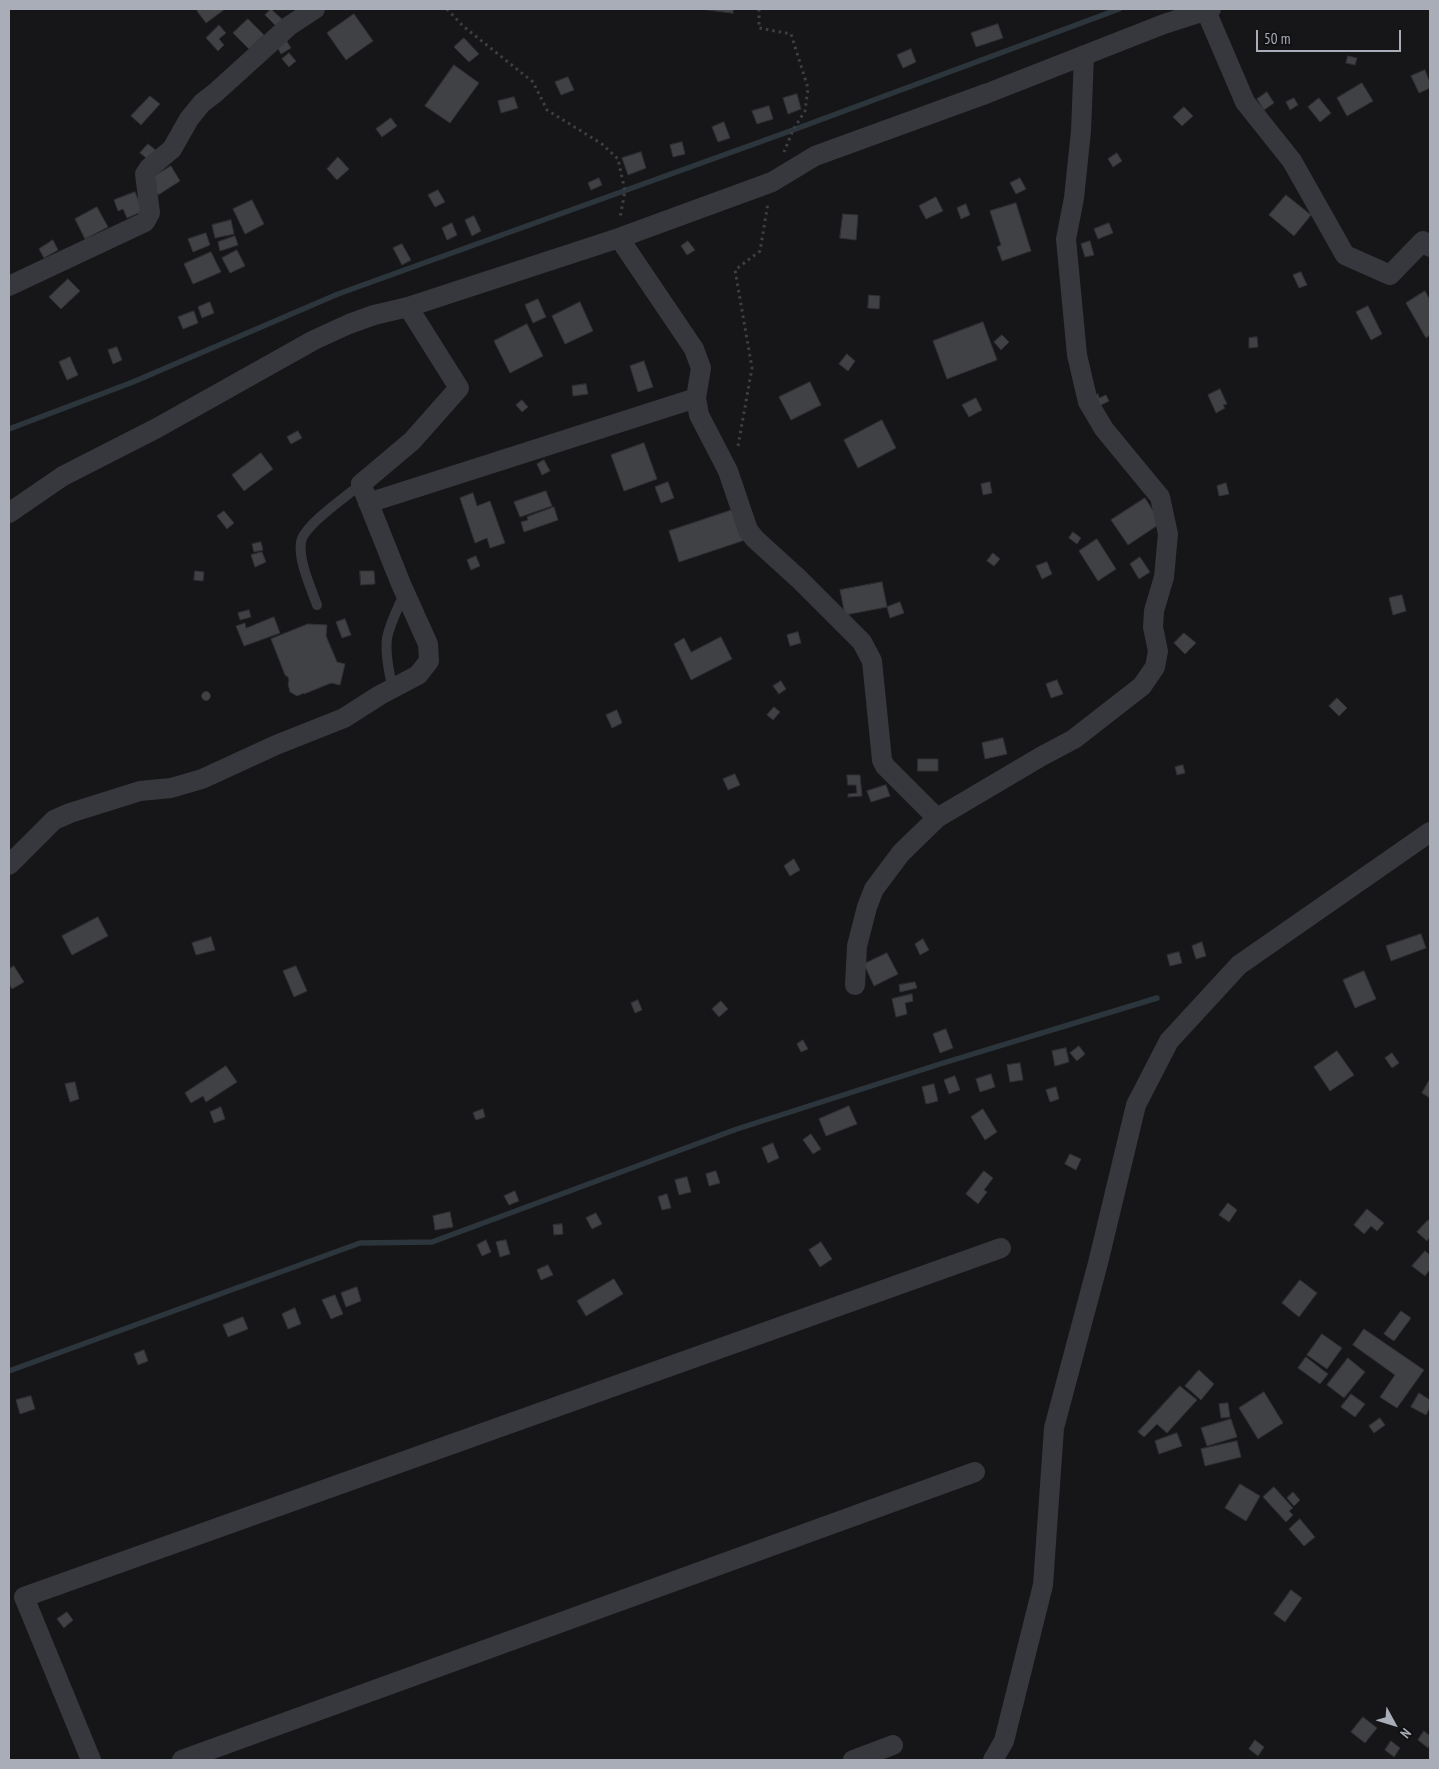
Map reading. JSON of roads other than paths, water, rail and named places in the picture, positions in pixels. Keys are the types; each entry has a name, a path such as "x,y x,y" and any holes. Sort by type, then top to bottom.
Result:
{"street":[{"path":"9,286 144,222 150,213 145,174 148,168 172,149 189,120 202,103 215,94 289,26 315,9"},
{"path":"9,513 63,476 157,428 314,340 366,318 408,307 619,238 772,182 815,156 988,93 1164,24 1208,10 1245,102 1292,161 1346,255 1390,276 1423,241 1430,248"},
{"path":"855,985 857,946 874,889 901,853 937,818 1074,739 1142,686 1155,667 1158,651 1153,627 1154,611 1164,577 1168,534 1160,497 1104,429 1088,402 1077,355 1066,239 1074,198 1081,131 1084,55"},
{"path":"619,238 694,349 701,368 696,398 700,416 728,471 748,530 754,538 800,579 862,642 872,660 882,760 885,766 937,818"},
{"path":"9,865 54,820 70,813 140,791 171,788 202,780 276,745 344,718 418,675 429,661 428,644 405,593 361,484 412,441 459,388 408,307"},
{"path":"368,503 696,398"},
{"path":"994,1760 1004,1741 1043,1585 1054,1428 1098,1263 1136,1105 1169,1041 1239,965 1430,832"},
{"path":"91,1760 16,1600 1001,1248"},
{"path":"182,1760 975,1472"},
{"path":"853,1760 893,1745"}],"lane":[{"path":"317,605 302,560 301,542 306,530 361,484"},
{"path":"393,689 388,660 387,639 405,593"}],"waterway":[{"path":"9,429 133,382 338,294 793,130 1119,9"},
{"path":"9,1371 360,1243 432,1242 737,1129 940,1064 1157,998"}]}
